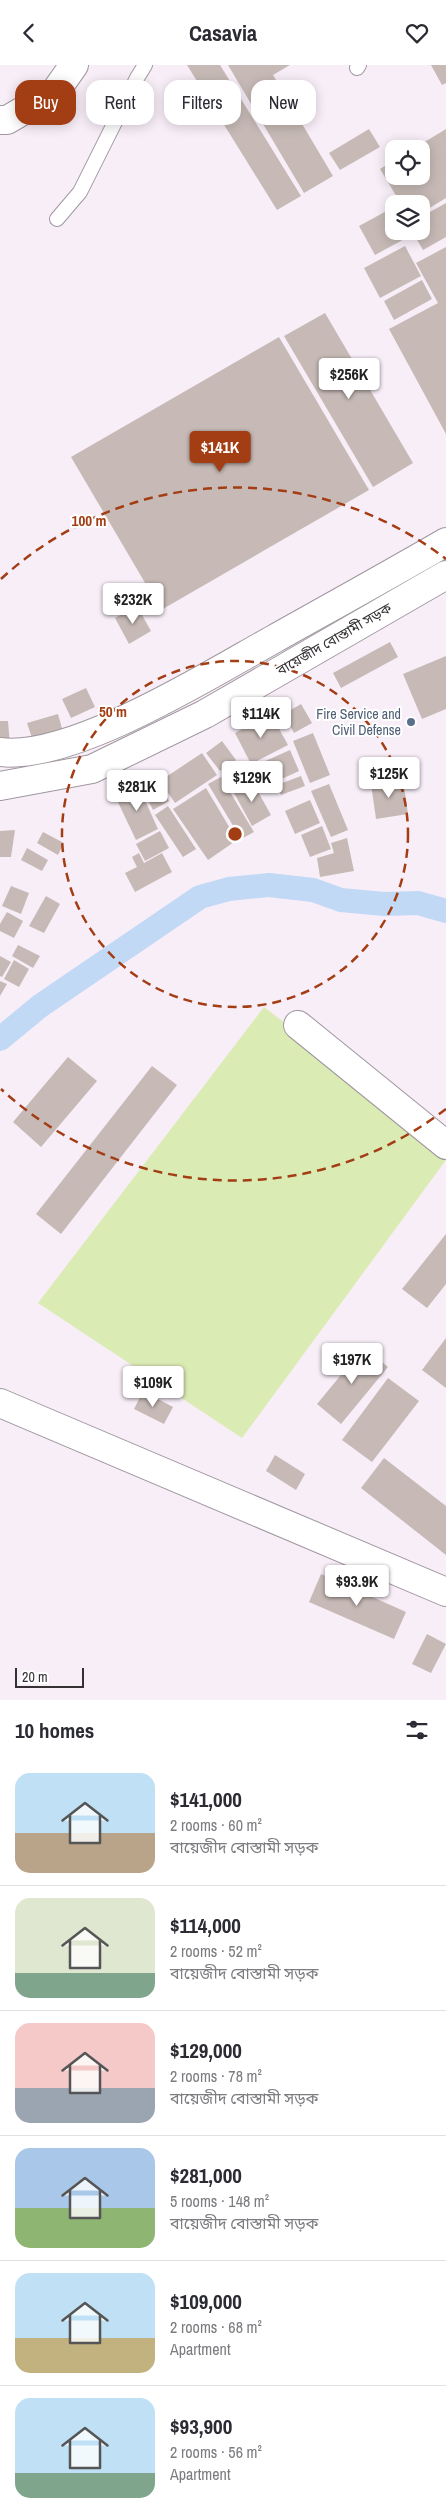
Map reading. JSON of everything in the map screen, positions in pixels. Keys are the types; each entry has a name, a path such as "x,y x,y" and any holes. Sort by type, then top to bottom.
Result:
{"main road":[{"path":"0,120 7,120 56,92 74,65"},
{"name":"বায়েজীদ বোস্তামী সড়ক","path":"0,752 17,754 79,739 170,697 446,543"},
{"name":"বায়েজীদ বোস্তামী সড়ক","path":"0,786 92,769 205,714 446,575"},
{"path":"298,1025 446,1145"},
{"path":"0,1403 446,1592"}],"lane":[{"path":"57,219 80,192 136,78 145,65"}],"green space":[{"path":"264,1007 446,1146 446,1160 242,1438 38,1303"}],"building":[{"path":"187,65 220,65 229,80 196,80"},
{"path":"228,65 290,65 273,75 276,80 251,80 251,104 241,87 241,80 237,80"},
{"path":"431,65 446,65 446,83 442,85"},
{"path":"241,99 251,115 251,125 257,125 301,196 277,210 224,125 241,125"},
{"path":"264,125 303,125 333,176 304,193"},
{"path":"369,129 380,147 340,170 329,153"},
{"path":"446,129 446,198 430,208 430,195 396,195 390,185 430,185 430,140 428,140"},
{"path":"385,166 385,177 380,169"},
{"path":"446,203 446,237 423,250 417,240 430,240 430,212"},
{"path":"385,212 385,240 402,240 375,255 359,226"},
{"path":"405,246 421,276 380,298 364,268"},
{"path":"446,247 446,434 389,329 438,303 416,263"},
{"path":"422,280 432,299 394,320 384,301"},
{"path":"325,313 413,463 373,487 284,336"},
{"path":"279,337 369,490 161,610 71,457"},
{"path":"137,606 151,631 129,644 115,618"},
{"path":"390,642 398,657 341,688 333,673"},
{"path":"446,656 446,709 422,719 403,674"},
{"path":"86,688 95,707 71,718 62,699"},
{"path":"301,704 312,723 294,733 284,714"},
{"path":"58,714 63,732 33,741 27,723"},
{"path":"271,714 288,745 251,764 235,733"},
{"path":"0,721 8,721 10,745 0,746"},
{"path":"313,733 330,775 310,783 293,741"},
{"path":"222,741 236,760 220,771 206,753"},
{"path":"290,750 299,771 262,788 252,767"},
{"path":"202,753 217,775 175,803 160,781"},
{"path":"301,776 305,786 281,795 277,785"},
{"path":"221,777 254,832 241,839 208,784"},
{"path":"403,779 408,814 376,819 371,784"},
{"path":"159,780 169,801 153,810 142,788"},
{"path":"252,781 271,815 252,826 233,791"},
{"path":"329,784 348,830 331,837 311,791"},
{"path":"138,785 158,829 136,840 115,796"},
{"path":"206,788 237,840 208,860 173,809"},
{"path":"310,800 320,823 295,834 285,811"},
{"path":"168,806 196,849 183,857 155,815"},
{"path":"322,826 331,849 310,857 301,835"},
{"path":"15,830 11,857 0,857 0,831"},
{"path":"160,831 169,848 145,861 136,844"},
{"path":"43,832 64,843 58,855 37,843"},
{"path":"347,838 354,871 320,877 317,858 334,853 331,843"},
{"path":"27,848 48,860 42,871 21,860"},
{"path":"139,853 144,863 162,853 172,872 135,892 125,873 137,867 132,857"},
{"path":"11,886 29,893 21,914 2,906"},
{"path":"46,896 60,904 44,933 29,926"},
{"path":"7,912 23,921 14,938 0,931 0,924"},
{"path":"18,945 40,956 33,968 12,956"},
{"path":"0,956 11,962 2,977 0,976"},
{"path":"14,960 29,969 19,987 4,979"},
{"path":"0,981 7,984 0,996"},
{"path":"68,1057 97,1081 41,1147 13,1122"},
{"path":"152,1066 177,1085 61,1234 36,1214"},
{"path":"446,1234 446,1284 427,1308 402,1289"},
{"path":"446,1338 446,1388 422,1370"},
{"path":"364,1347 388,1367 341,1424 317,1404"},
{"path":"388,1378 419,1401 372,1462 342,1440"},
{"path":"143,1391 173,1407 164,1424 134,1409"},
{"path":"275,1455 305,1474 296,1490 266,1471"},
{"path":"384,1458 446,1506 446,1555 361,1488"},
{"path":"321,1574 406,1612 394,1639 309,1602"},
{"path":"427,1634 446,1644 431,1673 412,1664"}],"waterway":[{"path":"0,1039 40,1006 200,897 229,889 269,885 313,890 341,900 384,904 418,903 446,911"}],"place":[{"name":"Fire Service and Civil Defense","path":"411,722"}]}
